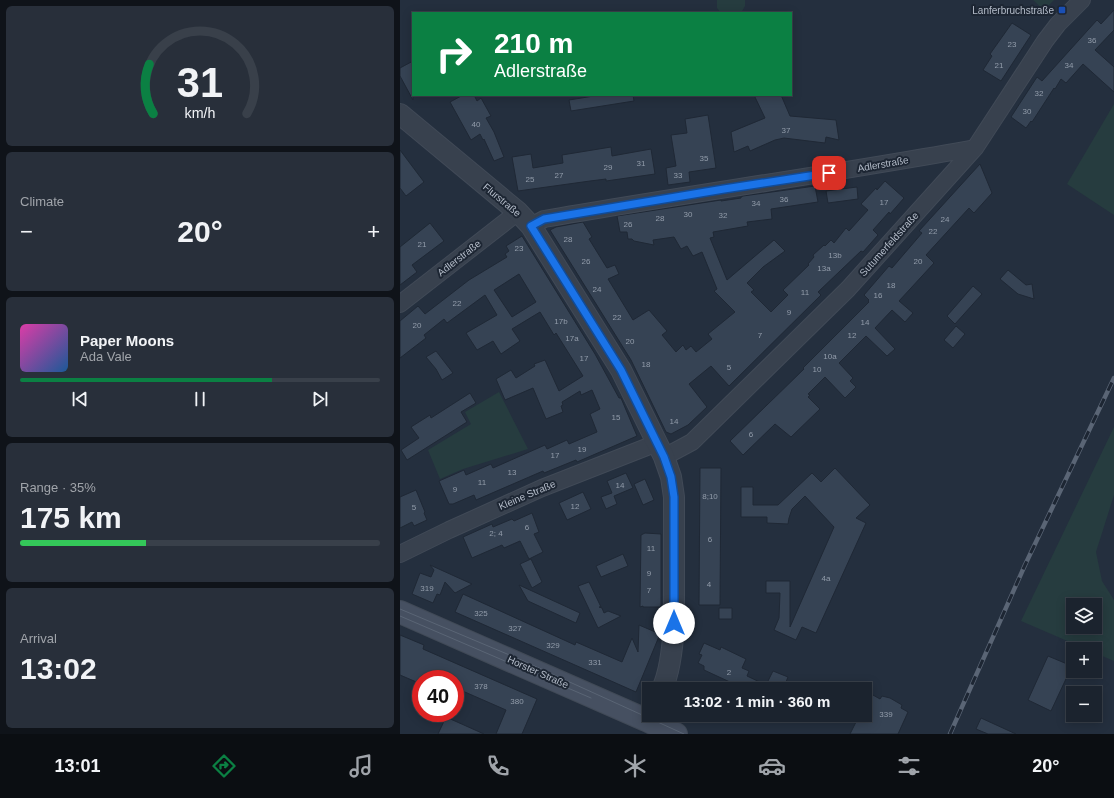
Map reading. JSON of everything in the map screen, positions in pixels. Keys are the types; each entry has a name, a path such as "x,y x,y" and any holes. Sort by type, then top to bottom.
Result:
{"main road":[{"name":"Horster Straße","path":"400,612 642,714"},
{"name":"Horster Straße","path":"656,722 676,734"}],"street":[{"name":"Sutumerfeldstraße","path":"660,450 692,442 848,289 975,148 1045,41 1058,24 1082,0"},
{"name":"Flurstraße","path":"400,114 525,219 621,370 660,450 671,477 674,497 674,623 673,640 665,682"},
{"name":"Adlerstraße","path":"400,304 525,219 544,219 724,189 859,169 975,148"},
{"name":"Kleine Straße","path":"400,554 542,488 660,450"}],"green space":[{"path":"717,0 745,0 745,6 742,12 720,12 717,8"},
{"path":"1033,0 1054,0 1044,10"},
{"path":"1114,104 1114,215 1067,184"},
{"path":"499,392 528,449 463,469 440,479 428,450 471,424 465,412"},
{"path":"1114,427 1114,495 1096,552 1102,581 1114,600 1114,661 1102,656 1102,642 1070,642 1021,621"}],"building":[{"path":"1114,10 1114,30 1095,50 1114,67 1114,92 1083,64 1066,83 1061,79 1032,122 1031,121 1026,128 1011,117 1037,77 1042,81 1097,20 1101,24"},
{"path":"1012,23 1031,35 1001,81 983,70 992,56 990,54"},
{"path":"412,62 413,100 400,76 400,68"},
{"path":"461,96 474,96 477,101 481,98 491,116 486,118 494,132 504,157 494,161 484,139 483,140 480,134 471,140 450,102"},
{"path":"594,96 633,96 634,101 571,111 569,100"},
{"path":"754,96 781,96 790,116 836,120 839,140 826,137 825,143 784,138 775,140 750,151 748,146 734,152 731,132 765,118"},
{"path":"708,115 716,168 689,172 690,182 668,185 666,168 676,166 671,135 687,133 685,119"},
{"path":"611,147 612,156 651,149 655,174 518,191 512,157 531,154 533,168 563,163 562,155"},
{"path":"400,150 424,182 406,196 400,188"},
{"path":"980,164 992,193 974,213 969,208 926,255 934,263 899,301 913,313 905,322 892,310 875,328 895,349 887,356 866,336 839,363 853,378 850,381 856,387 845,398 825,377 808,394 810,395 808,397 820,409 791,437 775,424 743,455 730,441 804,369 803,368 869,302 864,295 889,266 892,268 922,233 919,231"},
{"path":"885,181 904,198 873,230 878,235 863,252 861,251 818,292 821,295 729,386 711,366 689,384 707,407 688,425 671,434 666,432 631,360 550,230 556,227 583,222 592,237 589,239 607,268 615,265 619,274 608,279 633,320 649,310 667,331 662,335 676,352 683,345 686,350 691,346 696,352 712,339 708,334 735,312 714,291 717,289 702,252 693,256 687,246 681,249 674,237 653,240 654,245 628,239 627,232 620,232 617,216 815,186 818,202 771,209 772,219 747,222 748,226 713,232 714,237 710,238 727,280 774,240 785,251 763,267 747,283 754,290 751,292 771,312 788,295 783,290 809,265 808,264 814,257 813,255 831,240 834,243 846,228 849,231 868,210 861,204"},
{"path":"857,187 858,199 828,203 826,191"},
{"path":"430,223 444,241 412,265 417,272 400,285 400,247"},
{"path":"522,236 595,354 619,398 621,398 637,436 577,462 576,460 544,473 543,471 476,500 474,495 453,504 449,504 439,481 464,470 466,475 491,464 493,468 545,445 547,449 567,440 569,444 597,432 590,414 600,409 592,390 581,395 580,391 562,402 563,405 561,406 563,412 546,419 533,388 505,400 496,379 511,370 516,378 535,366 534,364 545,360 559,391 583,376 556,333 554,335 540,312 512,329 520,341 501,354 493,341 477,350 466,333 497,315 485,295 447,323 444,319 424,335 426,338 400,358 400,321 418,306 425,314 469,280 507,257 505,254 509,251 506,246","holes":["519,274 536,302 512,317 494,290"]},
{"path":"1008,270 1026,285 1032,284 1034,299 1018,294 1000,279"},
{"path":"973,286 982,294 955,324 947,316"},
{"path":"956,326 965,334 953,348 944,340"},
{"path":"436,351 453,373 442,380 436,369 426,357"},
{"path":"470,393 476,403 461,412 467,422 407,460 401,450 419,438 411,427 430,415 431,418"},
{"path":"700,468 721,468 720,605 699,605"},
{"path":"835,468 870,505 856,518 866,523 816,633 802,627 796,640 774,630 779,618 780,593 766,593 766,581 790,581 790,627 834,527 805,496 792,509 788,524 767,523 767,517 741,517 741,487 753,487 753,505 778,505 812,473 821,482"},
{"path":"626,473 633,488 614,496 617,504 606,509 601,497 612,493 607,481"},
{"path":"645,479 654,500 643,505 634,484"},
{"path":"416,490 427,520 414,526 412,522 400,528 400,497"},
{"path":"583,492 591,509 567,520 559,503"},
{"path":"532,513 539,532 534,534 543,552 529,559 520,541 504,548 502,545 472,558 463,537 492,524 493,527 512,519 514,521"},
{"path":"645,533 661,534 661,607 640,607 641,535"},
{"path":"623,554 628,566 601,577 596,566"},
{"path":"531,559 542,582 532,588 520,564"},
{"path":"430,565 472,584 455,593 445,582 440,595 437,594 433,603 412,594 420,573 431,577 434,570"},
{"path":"589,582 601,607 599,607 602,608 604,613 608,611 621,616 598,628 578,586"},
{"path":"519,585 580,613 576,623 528,601"},
{"path":"463,594 575,645 576,642 622,662 632,638 638,652 639,625 660,634 636,692 455,612"},
{"path":"719,608 732,608 732,619 719,619"},
{"path":"400,635 424,645 423,649 537,699 522,734 496,734 506,710 464,692 464,670 412,670 412,680 400,675"},
{"path":"704,643 720,650 721,647 746,659 742,668 749,671 747,676 760,682 730,682 704,670 704,666 698,663 702,655 699,654"},
{"path":"1048,656 1066,664 1066,678 1051,711 1028,700"},
{"path":"773,671 788,677 786,682 768,682"},
{"path":"873,695 880,699 882,696 890,698 902,705 901,708 908,712 898,734 850,734 856,722 872,722"},
{"path":"981,718 1016,734 988,734 976,729"},
{"path":"444,722 457,722 484,734 438,734"}],"tram line":[{"path":"400,609 519,659 684,734"},
{"path":"400,616 591,698"}],"railway":[{"path":"950,734 1025,565 1114,378"}],"place":[{"name":"Lanferbruchstraße","path":"1062,10"}],"route":[{"path":"674,623 674,497 671,477 664,457 621,370 531,226 544,219 829,173"}]}
